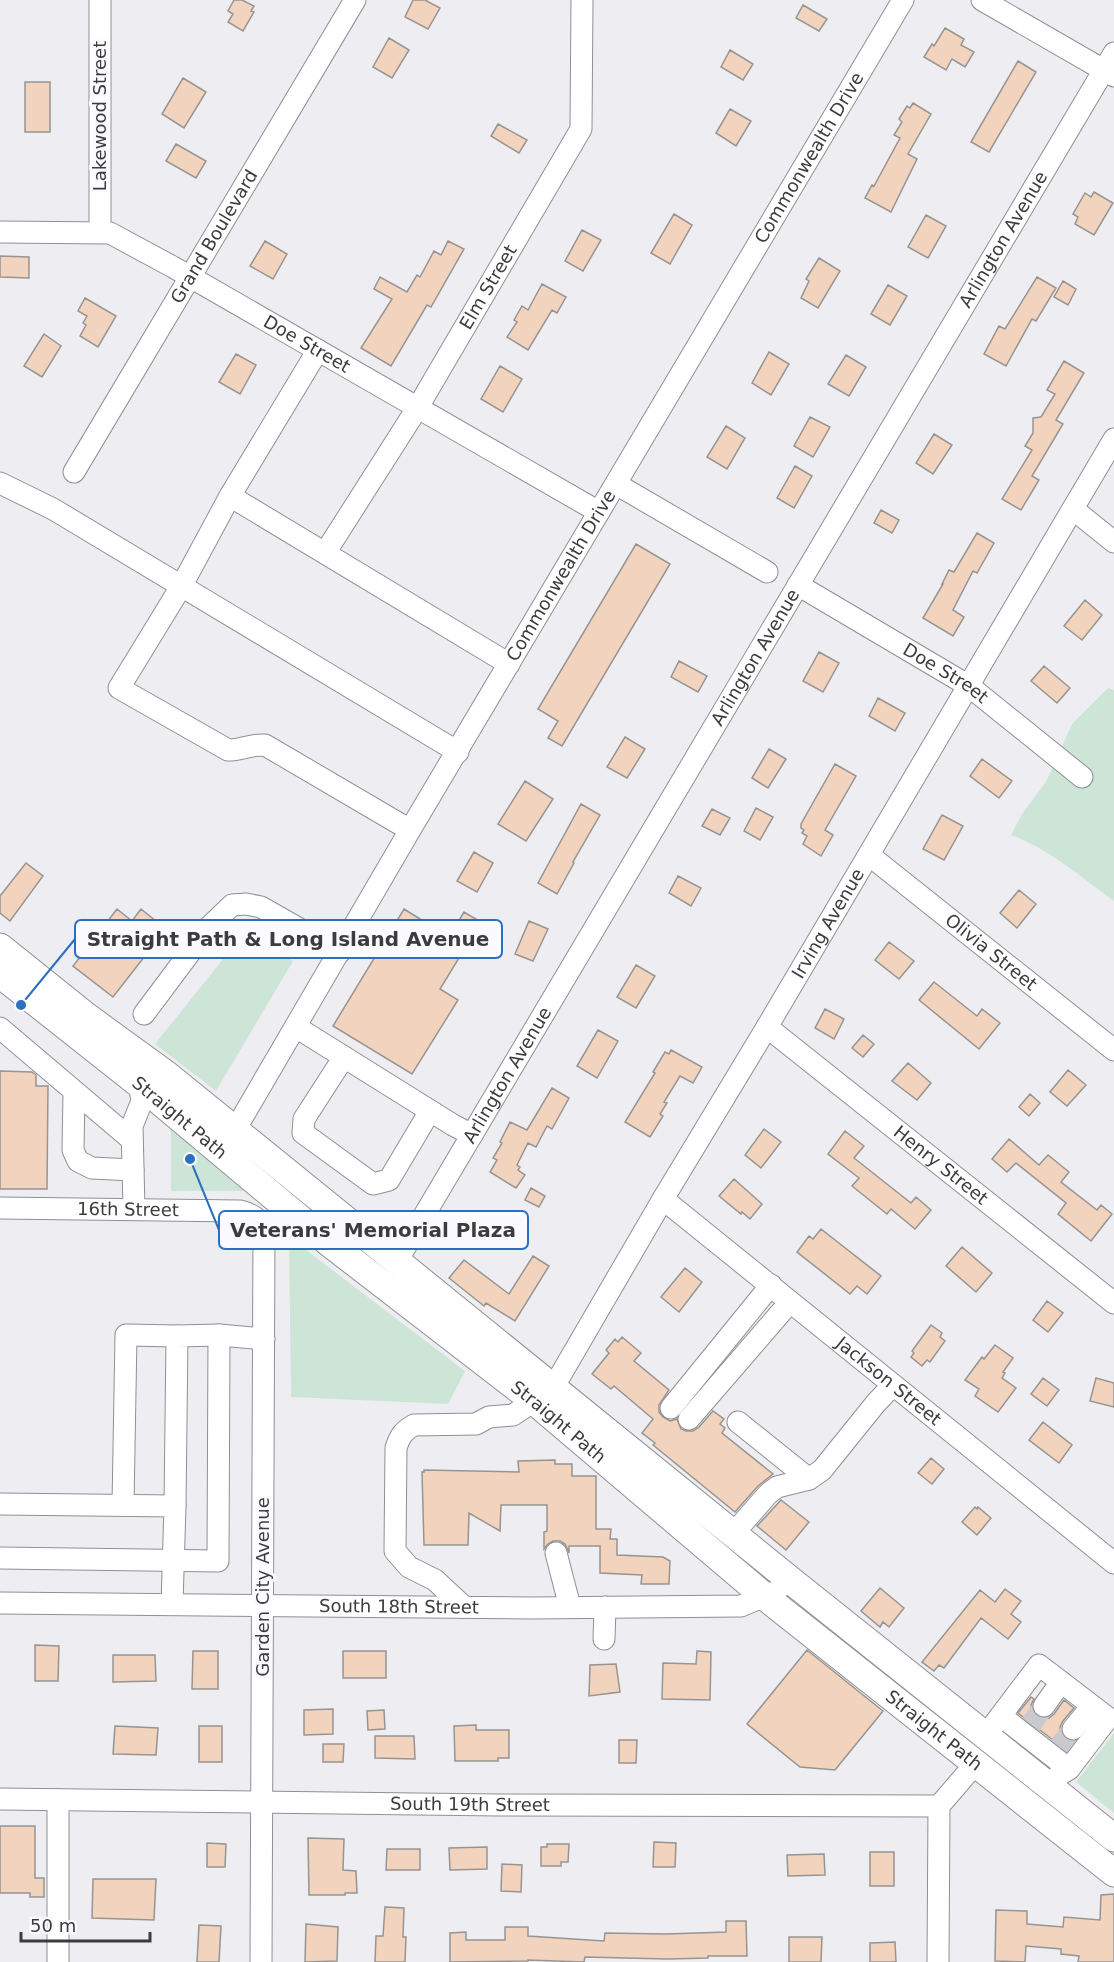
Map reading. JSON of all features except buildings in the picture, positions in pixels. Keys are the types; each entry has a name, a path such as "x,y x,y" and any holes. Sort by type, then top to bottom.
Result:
{"main road":[{"name":"Straight Path","path":"0,947 86,1016 167,1075 228,1142 328,1242 544,1395 733,1534 794,1583 993,1726 1059,1778 1114,1838"},
{"name":"Straight Path","path":"0,974 171,1111 228,1142 397,1261 764,1596 1114,1873"}],"street":[{"name":"Lakewood Street","path":"100,0 100,232"},
{"name":"Grand Boulevard","path":"74,472 355,0"},
{"name":"Elm Street","path":"325,553 418,407 581,129 582,0"},
{"name":"Commonwealth Drive","path":"228,1142 410,830 903,0"},
{"path":"982,0 1111,66"},
{"name":"Arlington Avenue","path":"397,1261 798,585 1111,66"},
{"name":"Doe Street","path":"0,232 110,232 599,512"},
{"path":"318,350 230,496 182,585 119,688 228,750 237,750 255,744 265,745 410,830"},
{"name":"Irving Avenue","path":"544,1395 767,1027 1114,439"},
{"path":"0,483 53,509 458,752"},
{"path":"616,484 767,572"},
{"path":"230,496 509,664"},
{"path":"1073,508 1114,542"},
{"name":"Doe Street","path":"798,585 969,686 1082,777"},
{"name":"Olivia Street","path":"868,855 1114,1050"},
{"path":"144,1014 209,927 232,905 246,904 261,907 340,952"},
{"path":"296,1027 472,1135"},
{"name":"Henry Street","path":"767,1027 1114,1303"},
{"path":"0,1028 74,1092 132,1133"},
{"path":"0,1051 22,1048"},
{"path":"344,1057 304,1119 303,1133 373,1184 389,1180 430,1111"},
{"path":"134,1209 132,1133 142,1101 139,1084"},
{"path":"74,1092 73,1150 78,1161 92,1168 133,1170"},
{"path":"132,1133 155,1113 171,1111"},
{"name":"Jackson Street","path":"663,1199 1114,1563"},
{"name":"16th Street","path":"0,1208 232,1210 253,1216"},
{"name":"Garden City Avenue","path":"253,1216 264,1229 261,1962"},
{"path":"771,1286 680,1414 790,1302"},
{"path":"123,1505 126,1335 219,1335 264,1339"},
{"path":"0,1558 218,1561 219,1335"},
{"path":"172,1604 177,1336"},
{"path":"733,1534 777,1487 816,1474 893,1385"},
{"path":"464,1607 435,1580 409,1567 395,1551 396,1448 400,1436 414,1425 476,1424 489,1417 513,1415 544,1395"},
{"path":"738,1422 816,1474"},
{"path":"0,1504 175,1506"},
{"path":"556,1553 570,1607"},
{"name":"South 18th Street","path":"0,1603 464,1607 741,1606 794,1583"},
{"path":"604,1639 605,1607"},
{"path":"993,1726 1039,1665 1108,1718 1059,1778"},
{"path":"1044,1706 1062,1682"},
{"path":"1073,1728 1092,1706"},
{"path":"993,1726 1027,1730 1055,1752 1059,1778"},
{"path":"938,1962 939,1806 976,1763"},
{"name":"South 19th Street","path":"0,1799 939,1806"},
{"path":"58,1800 58,1962"}],"green space":[{"path":"1108,688 1114,690 1114,901 1052,856 1011,835 1022,814 1046,782 1072,724"},
{"path":"244,933 293,961 216,1091 155,1044"},
{"path":"171,1128 249,1191 171,1191"},
{"path":"289,1237 465,1371 448,1404 291,1397"},
{"path":"1114,1733 1114,1813 1076,1782"}],"tunnel":[{"path":"1030,1726 1044,1706"},
{"path":"1058,1748 1073,1729"}],"place":[{"name":"Straight Path & Long Island Avenue","path":"21,1005"},
{"name":"Veterans' Memorial Plaza","path":"190,1159"}]}
